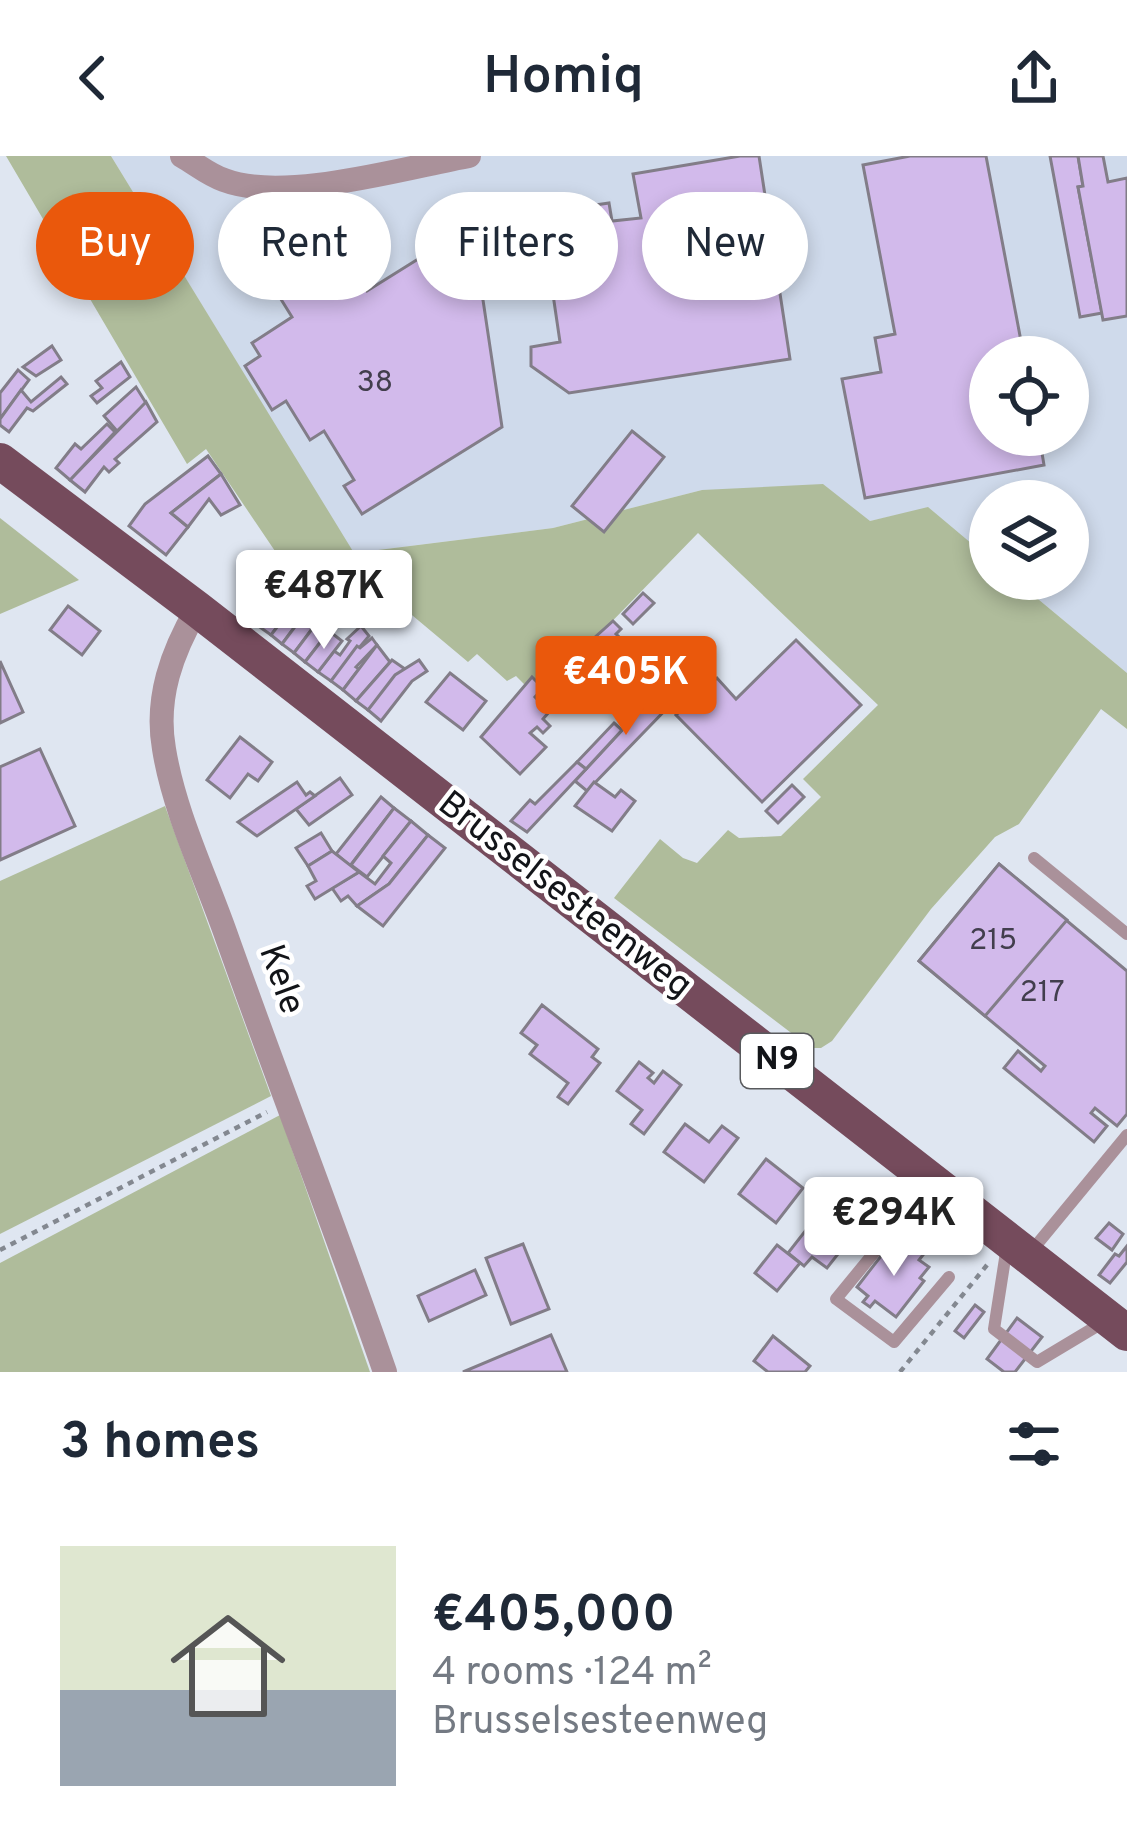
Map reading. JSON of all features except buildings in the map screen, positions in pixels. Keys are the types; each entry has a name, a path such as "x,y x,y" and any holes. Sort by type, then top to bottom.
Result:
{"main road":[{"name":"Brusselsesteenweg","path":"0,461 1118,1326"}],"street":[{"path":"182,156 222,180 256,188 307,186 469,156"},
{"name":"Kele","path":"197,610 174,648 163,697 163,746 385,1372"}],"lane":[{"path":"1034,858 1127,934"},
{"path":"1118,1326 1037,1362 994,1329 1018,1247 1127,1135"},
{"path":"933,1182 836,1299 894,1342 949,1277"}],"path":[{"path":"0,1250 287,1102"},
{"path":"900,1372 1018,1247"}],"shaded area":[{"path":"111,156 1127,156 1127,673 1039,600 1089,600 1089,480 969,480 969,542 928,508 870,521 702,490 553,528 353,553 194,292 194,192 133,192"}],"green space":[{"path":"6,156 111,156 133,192 36,192 36,207"},
{"path":"194,292 354,553 553,528 702,490 823,484 870,521 928,507 969,541 969,600 1039,600 1127,673 1127,729 1101,709 1019,824 995,837 931,909 832,1041 811,1048 614,898 660,839 697,863 728,830 739,838 781,836 821,797 803,779 878,705 698,533 592,642 609,660 560,709 537,684 530,690 516,676 507,681 477,654 468,662 345,559 300,588 206,449 187,464 91,300 194,300"},
{"path":"0,518 79,580 0,614"},
{"path":"165,806 271,1096 0,1234 0,881"},
{"path":"280,1115 370,1372 0,1372 0,1263"}]}
